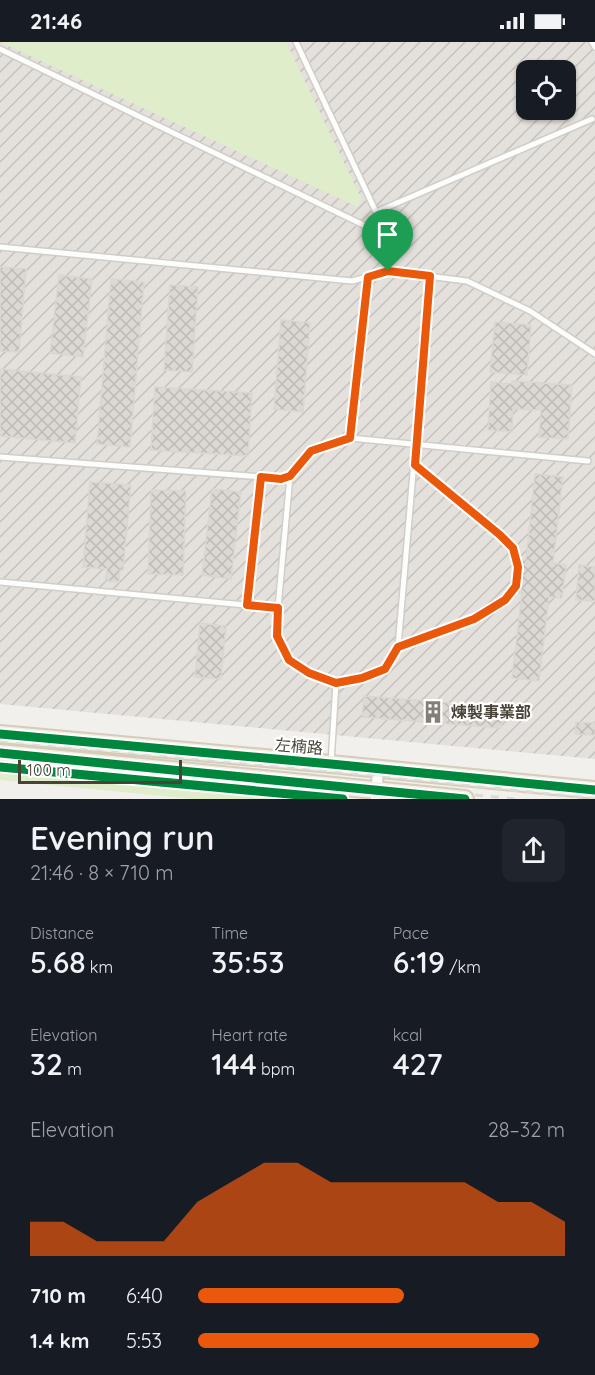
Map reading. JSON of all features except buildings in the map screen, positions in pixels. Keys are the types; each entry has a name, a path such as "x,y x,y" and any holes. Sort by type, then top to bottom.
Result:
{"main road":[{"name":"左楠路","path":"0,734 595,790"},
{"path":"0,753 376,794 465,799"}],"street":[{"path":"376,794 378,768"}],"lane":[{"path":"296,42 376,212 388,271"},
{"path":"592,42 595,47"},
{"path":"0,49 380,233"},
{"path":"376,212 592,119"},
{"path":"0,247 352,281 388,271 466,281 530,311 595,354"},
{"path":"290,476 277,636 289,660 309,673 336,683 362,678 385,669 398,647 430,276"},
{"path":"350,438 368,277"},
{"path":"0,457 281,479 290,476 311,451 350,438 588,461"},
{"path":"398,647 474,619 505,600 516,586 518,567 513,548 500,535 415,465"},
{"path":"247,605 261,477"},
{"path":"0,582 278,608"},
{"path":"331,764 336,683"}],"shaded area":[{"path":"0,42 595,42 595,759 0,704"}],"green space":[{"path":"0,42 286,42 361,198 358,207"},
{"path":"0,772 277,799 192,799 0,780"}],"railway":[{"path":"0,740 413,779 595,799"},
{"path":"475,795 516,799"}],"cycle path":[{"path":"0,734 595,790"},
{"path":"0,753 465,799"},
{"path":"0,767 343,799"}],"place":[{"name":"煉製事業部","path":"433,712"}],"route":[{"path":"388,271 430,276 415,465 513,548 518,567 516,586 505,600 474,619 398,647 385,669 362,678 336,683 309,673 289,660 277,636 278,608 247,605 261,477 281,479 290,476 311,451 350,438 368,277 388,271"}]}
